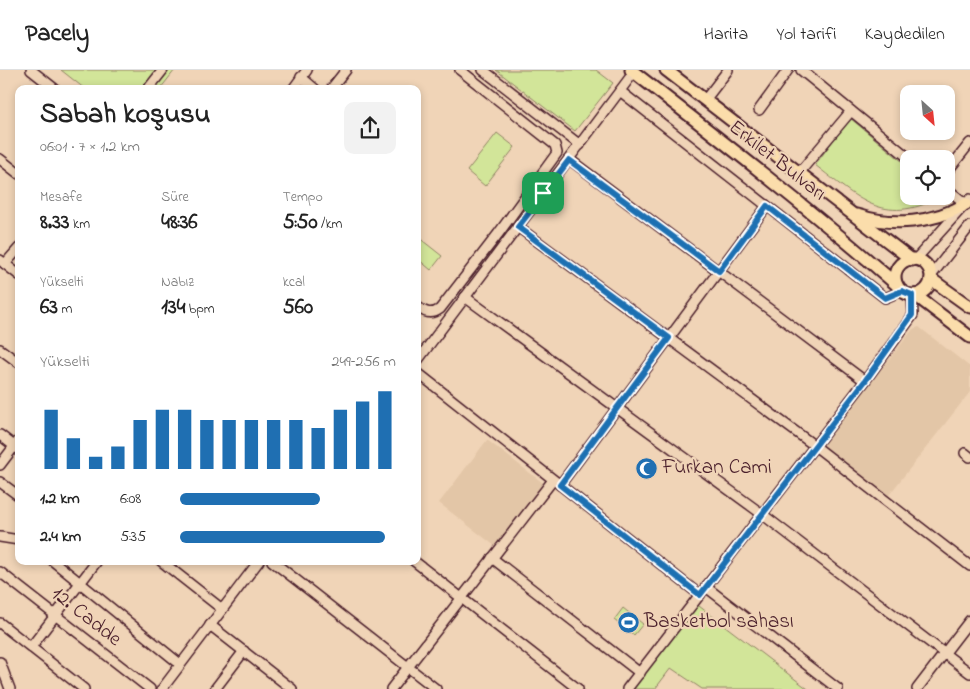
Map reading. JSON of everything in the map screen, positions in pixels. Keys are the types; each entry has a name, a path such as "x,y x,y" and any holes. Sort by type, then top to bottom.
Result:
{"main road":[{"name":"Erkilet Bulvarı","path":"666,70 913,260"},
{"name":"Erkilet Bulvarı","path":"633,71 790,194 906,292 970,337"},
{"path":"850,212 874,220 913,221 944,214 968,201"},
{"path":"931,277 927,289 920,294 906,292 896,276 898,268 904,262 913,260 923,262 927,266 931,277 970,307"}],"street":[{"path":"31,70 50,85"},
{"path":"151,85 163,70"},
{"path":"334,85 346,70"},
{"path":"421,310 430,313 440,309 557,153 555,145 460,70"},
{"path":"483,70 580,145"},
{"path":"705,100 728,70"},
{"path":"759,110 788,70"},
{"path":"801,70 900,151"},
{"path":"421,356 569,160 633,71"},
{"path":"296,85 304,74 312,85"},
{"path":"620,91 885,298 906,292 912,315 865,381 627,689"},
{"path":"799,173 851,111"},
{"path":"955,162 970,143"},
{"path":"0,159 15,171"},
{"path":"569,160 865,381"},
{"path":"913,260 968,201 955,193"},
{"path":"391,689 492,558 617,408 767,206"},
{"path":"931,277 970,226"},
{"path":"518,227 815,446 970,566"},
{"path":"15,252 3,262 15,272"},
{"path":"465,297 762,514 970,673"},
{"path":"0,349 15,360"},
{"path":"421,375 700,595"},
{"path":"0,435 15,444"},
{"path":"0,465 15,447"},
{"path":"0,482 15,493"},
{"path":"0,537 15,539"},
{"path":"492,558 640,673"},
{"path":"58,565 180,664"},
{"path":"31,647 94,565"},
{"path":"165,565 222,610"},
{"path":"162,689 256,565"},
{"path":"277,565 436,689"},
{"path":"419,565 578,689"},
{"name":"12. Cadde","path":"0,572 150,689"},
{"path":"706,587 838,689"},
{"path":"917,689 970,620"},
{"path":"0,623 84,689"},
{"path":"210,625 292,689"},
{"path":"215,689 244,651"},
{"path":"0,662 10,689"}],"shaded area":[{"path":"919,327 970,367 970,392 885,500 821,446 913,329"},
{"path":"487,440 543,483 495,546 439,503"}],"green space":[{"path":"61,70 175,70 163,85 80,85"},
{"path":"496,70 596,70 613,83 575,131"},
{"path":"850,118 900,160 900,205 922,205 902,209 886,209 872,204 844,188 815,165"},
{"path":"497,133 515,147 485,186 467,171"},
{"path":"421,239 442,256 431,270 421,262"},
{"path":"695,603 808,689 702,689 671,668 655,689 629,689"},
{"name":"Basketbol sahası","path":"623,608 643,624 634,635 614,620"}],"place":[{"name":"Furkan Cami","path":"646,468"},
{"name":"Basketbol sahası","path":"628,622"}],"route":[{"path":"569,160 719,271 767,206 885,298 902,291 912,295 912,315 865,381 700,595 560,485 669,338 518,227 543,193 569,160"}]}
